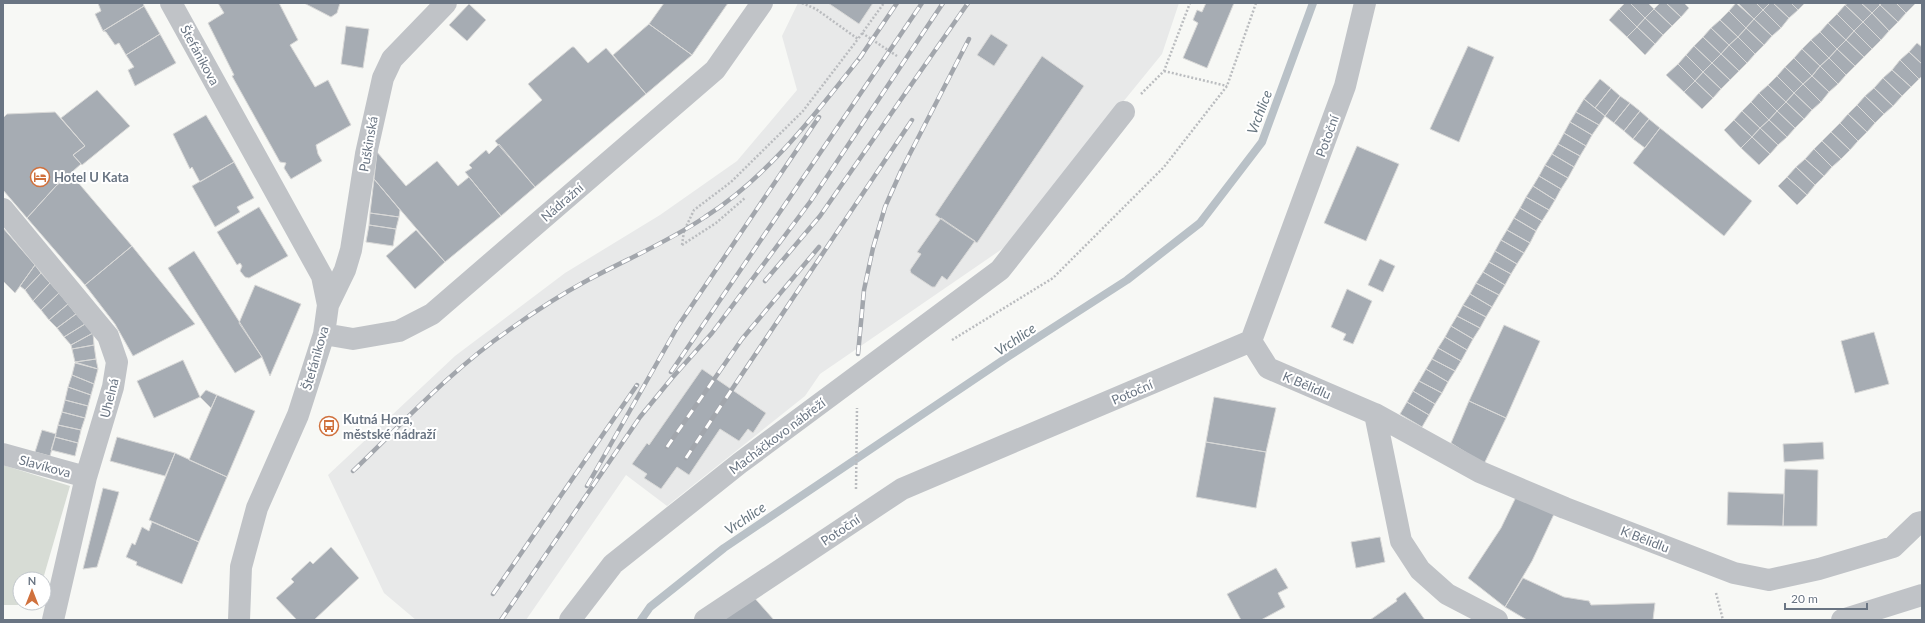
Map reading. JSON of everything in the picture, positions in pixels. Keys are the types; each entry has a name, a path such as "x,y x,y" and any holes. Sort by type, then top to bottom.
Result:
{"street":[{"name":"Štefánikova","path":"172,3 322,276 328,305 324,334 298,415 257,508 241,567 239,620"},
{"name":"Puškinská","path":"328,305 345,270 351,250 366,154 383,78 392,59 446,3"},
{"name":"Nádražní","path":"324,334 354,339 399,331 432,314 715,70 762,3"},
{"name":"Potoční","path":"705,620 902,490 1250,341 1345,86 1365,3"},
{"name":"Macháčkovo nábřeží","path":"570,620 613,564 740,463 1000,270 1124,112"},
{"name":"Uhelná","path":"3,209 108,336 117,362 113,387 86,477 53,620"},
{"name":"K Bělidlu","path":"1250,341 1268,368 1375,414 1480,472 1565,508 1734,573 1769,580 1819,569 1893,546 1918,523 1922,522"},
{"path":"1375,414 1401,541 1420,570 1447,594 1497,620"},
{"name":"Slavíkova","path":"3,454 86,477"},
{"path":"1842,620 1922,595"}],"path":[{"path":"802,3 816,9 858,38"},
{"path":"745,198 716,223 682,245 684,231 694,210 731,182 803,111 884,3"},
{"path":"1124,112 1164,71 1190,3"},
{"path":"951,340 1053,278 1164,167 1227,86 1256,3"},
{"path":"862,33 897,56"},
{"path":"1164,71 1227,86"},
{"path":"856,490 857,418"}],"shaded area":[{"path":"798,3 1179,3 1162,54 1005,247 820,374 805,396 667,506 626,475 526,620 416,620 384,593 328,475 455,356 565,273 660,215 737,161 797,90 782,36"},
{"path":"3,465 70,486 45,571 12,571 12,605 3,605"}],"building":[{"path":"98,3 143,3 144,6 103,31 95,14 101,11"},
{"path":"218,3 279,3 298,40 290,45 315,87 328,80 351,125 316,145 318,154 322,161 291,179 284,168 286,163 280,162 232,76 234,75 208,23 224,13"},
{"path":"304,3 340,3 337,13 331,17"},
{"path":"664,3 728,3 692,55 649,24"},
{"path":"828,3 873,3 859,24"},
{"path":"1206,3 1234,3 1207,68 1183,58 1198,23 1193,20 1197,10 1202,12"},
{"path":"1625,3 1630,3 1645,18 1637,27 1619,9"},
{"path":"1630,3 1648,3 1654,9 1645,18"},
{"path":"1660,3 1666,3 1681,17 1672,26 1654,9"},
{"path":"1666,3 1684,3 1689,8 1681,17"},
{"path":"1736,3 1754,19 1746,28 1729,11"},
{"path":"1738,3 1756,3 1763,10 1754,19"},
{"path":"1756,3 1770,3 1763,10"},
{"path":"1770,3 1773,3 1789,18 1781,28 1763,10"},
{"path":"1773,3 1791,3 1798,10 1789,18"},
{"path":"1791,3 1805,3 1798,10"},
{"path":"1848,3 1861,3 1872,13 1863,22 1845,5"},
{"path":"1861,3 1878,3 1880,5 1872,13"},
{"path":"1882,3 1896,3 1906,13 1898,22 1880,5"},
{"path":"1896,3 1914,3 1915,4 1906,13"},
{"path":"469,4 486,20 467,41 449,25"},
{"path":"1845,5 1863,22 1854,31 1837,14"},
{"path":"1880,5 1898,22 1889,31 1872,13"},
{"path":"144,6 160,34 126,55 119,43 115,45 106,32 103,31"},
{"path":"1619,9 1637,27 1627,37 1609,20"},
{"path":"1654,9 1672,26 1663,35 1645,18"},
{"path":"1763,10 1781,28 1772,36 1754,19"},
{"path":"1729,11 1746,28 1738,37 1720,20"},
{"path":"1872,13 1889,31 1881,40 1863,22"},
{"path":"1837,14 1854,31 1846,40 1828,23"},
{"path":"1645,18 1663,35 1655,44 1637,27"},
{"path":"1754,19 1772,36 1764,45 1746,28"},
{"path":"1720,20 1738,37 1729,45 1711,28"},
{"path":"1863,22 1881,40 1872,49 1854,31"},
{"path":"1828,23 1846,40 1837,49 1820,32"},
{"path":"649,24 692,55 646,94 613,55"},
{"path":"346,26 369,29 363,68 341,64"},
{"path":"1637,27 1655,44 1645,55 1627,37"},
{"path":"1711,28 1729,45 1721,54 1703,37"},
{"path":"1746,28 1764,45 1755,54 1738,37"},
{"path":"1854,31 1872,49 1864,57 1846,40"},
{"path":"1820,32 1837,49 1829,58 1811,40"},
{"path":"160,34 176,63 135,86 128,70 134,67 126,55"},
{"path":"991,34 1008,45 994,66 977,55"},
{"path":"1703,37 1721,54 1712,63 1694,46"},
{"path":"1738,37 1755,54 1747,63 1729,45"},
{"path":"1811,40 1829,58 1820,66 1802,49"},
{"path":"1846,40 1864,57 1855,66 1837,49"},
{"path":"1917,43 1922,47 1922,64 1909,52"},
{"path":"1729,45 1747,63 1739,71 1721,54"},
{"path":"1468,46 1494,57 1459,142 1430,129"},
{"path":"1694,46 1712,63 1703,72 1686,55"},
{"path":"572,47 574,47 588,63 606,48 646,94 535,187 495,141 542,100 528,84"},
{"path":"1802,49 1820,66 1812,76 1794,58"},
{"path":"1837,49 1855,66 1846,75 1829,58"},
{"path":"1909,52 1922,64 1922,76 1919,79 1900,60"},
{"path":"1721,54 1739,71 1730,80 1712,63"},
{"path":"1686,55 1703,72 1695,81 1678,64"},
{"path":"1042,56 1084,86 977,243 935,215"},
{"path":"1794,58 1812,76 1803,84 1785,67"},
{"path":"1829,58 1846,75 1838,84 1820,66"},
{"path":"1900,60 1919,79 1911,87 1892,70"},
{"path":"1712,63 1730,80 1721,89 1703,72"},
{"path":"1678,64 1695,81 1684,92 1666,75"},
{"path":"1820,66 1838,84 1829,92 1812,76"},
{"path":"1785,67 1803,84 1794,93 1777,76"},
{"path":"1892,70 1911,87 1902,96 1883,78"},
{"path":"1703,72 1721,89 1713,98 1695,81"},
{"path":"1777,76 1794,93 1786,102 1768,85"},
{"path":"1812,76 1829,92 1821,102 1803,84"},
{"path":"1883,78 1902,96 1893,106 1874,88"},
{"path":"1600,79 1611,88 1595,108 1584,99"},
{"path":"1695,81 1713,98 1702,109 1684,92"},
{"path":"1803,84 1821,102 1812,110 1794,93"},
{"path":"1768,85 1786,102 1777,111 1759,93"},
{"path":"1611,88 1620,96 1605,116 1595,108"},
{"path":"1874,88 1893,106 1884,114 1865,96"},
{"path":"97,90 130,126 82,165 73,155 85,146 61,118"},
{"path":"1759,93 1777,111 1769,120 1751,102"},
{"path":"1794,93 1812,110 1804,119 1786,102"},
{"path":"1620,96 1630,103 1614,123 1605,116"},
{"path":"1865,96 1884,114 1875,123 1857,105"},
{"path":"1584,99 1605,116 1599,125 1576,112"},
{"path":"1751,102 1769,120 1760,128 1742,111"},
{"path":"1786,102 1804,119 1795,128 1777,111"},
{"path":"1630,103 1640,111 1624,131 1614,123"},
{"path":"1857,105 1875,123 1867,132 1848,114"},
{"path":"1640,111 1649,119 1633,139 1624,131"},
{"path":"1742,111 1760,128 1752,137 1734,120"},
{"path":"1777,111 1795,128 1787,137 1769,120"},
{"path":"55,112 85,146 73,155 81,164 56,186 27,218 3,190 3,118 7,114"},
{"path":"1576,112 1599,125 1592,135 1570,122"},
{"path":"1848,114 1867,132 1858,141 1840,123"},
{"path":"206,115 234,162 200,182 192,167 190,169 173,134"},
{"path":"1649,119 1660,128 1645,148 1633,139"},
{"path":"1734,120 1752,137 1741,148 1724,130"},
{"path":"1769,120 1787,137 1778,145 1760,128"},
{"path":"1570,122 1592,135 1586,146 1564,133"},
{"path":"1840,123 1858,141 1850,150 1831,132"},
{"path":"1660,128 1752,201 1724,236 1633,163"},
{"path":"1760,128 1778,145 1770,154 1752,137"},
{"path":"1831,132 1850,150 1841,159 1822,141"},
{"path":"1564,133 1586,146 1580,156 1558,144"},
{"path":"1752,137 1770,154 1759,165 1741,148"},
{"path":"1822,141 1841,159 1832,167 1814,149"},
{"path":"499,144 535,187 501,216 465,172 472,168 469,165 486,150 489,154"},
{"path":"1558,144 1580,156 1574,167 1552,154"},
{"path":"1357,146 1399,164 1366,241 1324,223"},
{"path":"1814,149 1832,167 1824,176 1805,159"},
{"path":"377,152 406,186 437,161 458,186 469,177 501,216 445,262 374,179"},
{"path":"1552,154 1574,167 1568,178 1545,165"},
{"path":"1805,159 1824,176 1815,185 1796,167"},
{"path":"234,162 254,198 237,207 240,212 215,227 192,186"},
{"path":"1545,165 1568,178 1561,189 1539,176"},
{"path":"1796,167 1815,185 1807,195 1787,177"},
{"path":"70,173 132,246 85,285 27,218"},
{"path":"1539,176 1561,189 1555,200 1533,186"},
{"path":"1787,177 1807,195 1797,205 1778,186"},
{"path":"374,179 400,210 399,217 370,213"},
{"path":"1533,186 1555,200 1549,210 1526,197"},
{"path":"1526,197 1549,210 1542,221 1520,208"},
{"path":"259,207 288,256 249,278 245,277 240,271 242,266 240,263 237,265 217,232"},
{"path":"1520,208 1542,221 1536,231 1514,218"},
{"path":"370,213 399,217 396,229 369,225"},
{"path":"941,218 975,241 947,280 942,276 935,287 932,287 911,273 910,270 921,254 917,252"},
{"path":"1514,218 1536,231 1530,243 1507,230"},
{"path":"369,225 396,229 393,246 366,242"},
{"path":"3,228 35,265 15,293 3,281"},
{"path":"416,230 445,262 415,289 386,256"},
{"path":"1507,230 1530,243 1524,253 1501,240"},
{"path":"1501,240 1524,253 1517,264 1495,251"},
{"path":"132,246 195,324 133,356 115,324 85,285"},
{"path":"194,251 262,357 235,373 168,268"},
{"path":"1495,251 1517,264 1511,274 1489,262"},
{"path":"1380,259 1395,266 1383,292 1368,285"},
{"path":"1489,262 1511,274 1505,285 1483,272"},
{"path":"35,265 41,273 25,290 20,286"},
{"path":"1483,272 1505,285 1499,295 1476,283"},
{"path":"41,273 50,283 33,301 25,290"},
{"path":"50,283 59,293 41,310 33,301"},
{"path":"1476,283 1499,295 1492,307 1470,294"},
{"path":"255,285 301,304 270,376 262,357 239,323"},
{"path":"1347,289 1372,301 1353,344 1343,340 1346,334 1331,327"},
{"path":"59,293 68,304 49,320 41,310"},
{"path":"1470,294 1492,307 1486,317 1463,305"},
{"path":"68,304 76,314 57,328 49,320"},
{"path":"1463,305 1486,317 1480,328 1457,316"},
{"path":"76,314 85,324 64,337 57,328"},
{"path":"1457,316 1480,328 1473,339 1451,326"},
{"path":"85,324 93,333 71,345 64,337"},
{"path":"1504,325 1540,341 1506,418 1469,401"},
{"path":"1451,326 1473,339 1467,350 1445,337"},
{"path":"1874,332 1889,384 1855,393 1841,341"},
{"path":"93,333 94,345 72,349 71,345"},
{"path":"1445,337 1467,350 1461,361 1438,348"},
{"path":"94,345 96,359 75,362 72,349"},
{"path":"1438,348 1461,361 1455,371 1432,359"},
{"path":"96,359 98,369 75,362"},
{"path":"1432,359 1455,371 1448,382 1426,369"},
{"path":"183,360 200,397 154,418 137,381"},
{"path":"75,363 98,369 94,384 72,375"},
{"path":"702,369 766,413 753,433 748,429 739,441 720,429 689,475 677,467 661,489 644,478 647,474 632,464 647,443 649,445"},
{"path":"1426,369 1448,382 1442,393 1419,381"},
{"path":"72,375 94,384 91,395 68,387"},
{"path":"1419,381 1442,393 1435,404 1413,391"},
{"path":"68,387 91,395 88,406 65,400"},
{"path":"206,390 217,395 211,408 200,397"},
{"path":"1413,391 1435,404 1429,415 1407,402"},
{"path":"217,395 255,411 227,477 189,460"},
{"path":"1214,397 1276,408 1266,452 1206,442"},
{"path":"65,400 88,406 85,418 62,412"},
{"path":"1469,401 1506,418 1484,464 1451,443"},
{"path":"1407,402 1429,415 1422,427 1400,414"},
{"path":"62,412 85,418 81,430 58,425"},
{"path":"58,425 81,430 78,443 55,437"},
{"path":"42,430 56,434 50,456 35,452"},
{"path":"55,437 78,443 75,456 51,450"},
{"path":"117,437 175,453 165,476 110,461"},
{"path":"1206,442 1266,452 1256,508 1196,497"},
{"path":"1823,442 1824,459 1784,462 1783,444"},
{"path":"175,453 227,477 199,542 149,520"},
{"path":"1785,469 1818,470 1817,526 1783,526"},
{"path":"103,488 119,492 97,567 83,569"},
{"path":"1728,492 1784,494 1783,526 1727,525"},
{"path":"1516,497 1555,512 1532,561 1505,607 1468,578 1501,528"},
{"path":"152,522 199,542 182,584 136,565 137,562 126,557 132,543 135,545 142,527 149,531"},
{"path":"1380,537 1385,562 1356,568 1351,542"},
{"path":"331,547 359,578 314,620 297,620 276,598 294,582 291,579 310,561 313,564"},
{"path":"1276,568 1288,588 1278,593 1285,607 1261,620 1241,620 1227,594"},
{"path":"1523,578 1564,597 1589,601 1591,605 1655,603 1653,620 1527,620 1505,607"},
{"path":"1405,592 1425,620 1370,620 1397,601 1396,599"},
{"path":"751,594 774,620 716,620"}],"waterway":[{"name":"Vrchlice","path":"641,620 650,607 724,548 1006,358 1127,280 1200,223 1262,142 1313,3"}],"railway":[{"path":"859,59 897,3"},
{"path":"671,372 922,3"},
{"path":"501,620 640,417 712,333 810,202 943,3"},
{"path":"765,281 820,216 968,3"},
{"path":"858,354 864,290 873,248 885,207 901,171 969,39"},
{"path":"353,471 447,380 467,362 509,330 567,292 677,234 728,201 771,163 809,121 862,55"},
{"path":"587,486 678,326 819,117"},
{"path":"686,458 912,120"},
{"path":"667,447 742,339 819,247"},
{"path":"493,594 637,385"}],"place":[{"name":"Hotel U Kata","path":"40,177"},
{"name":"Kutná Hora, městské nádraží","path":"329,426"}]}
